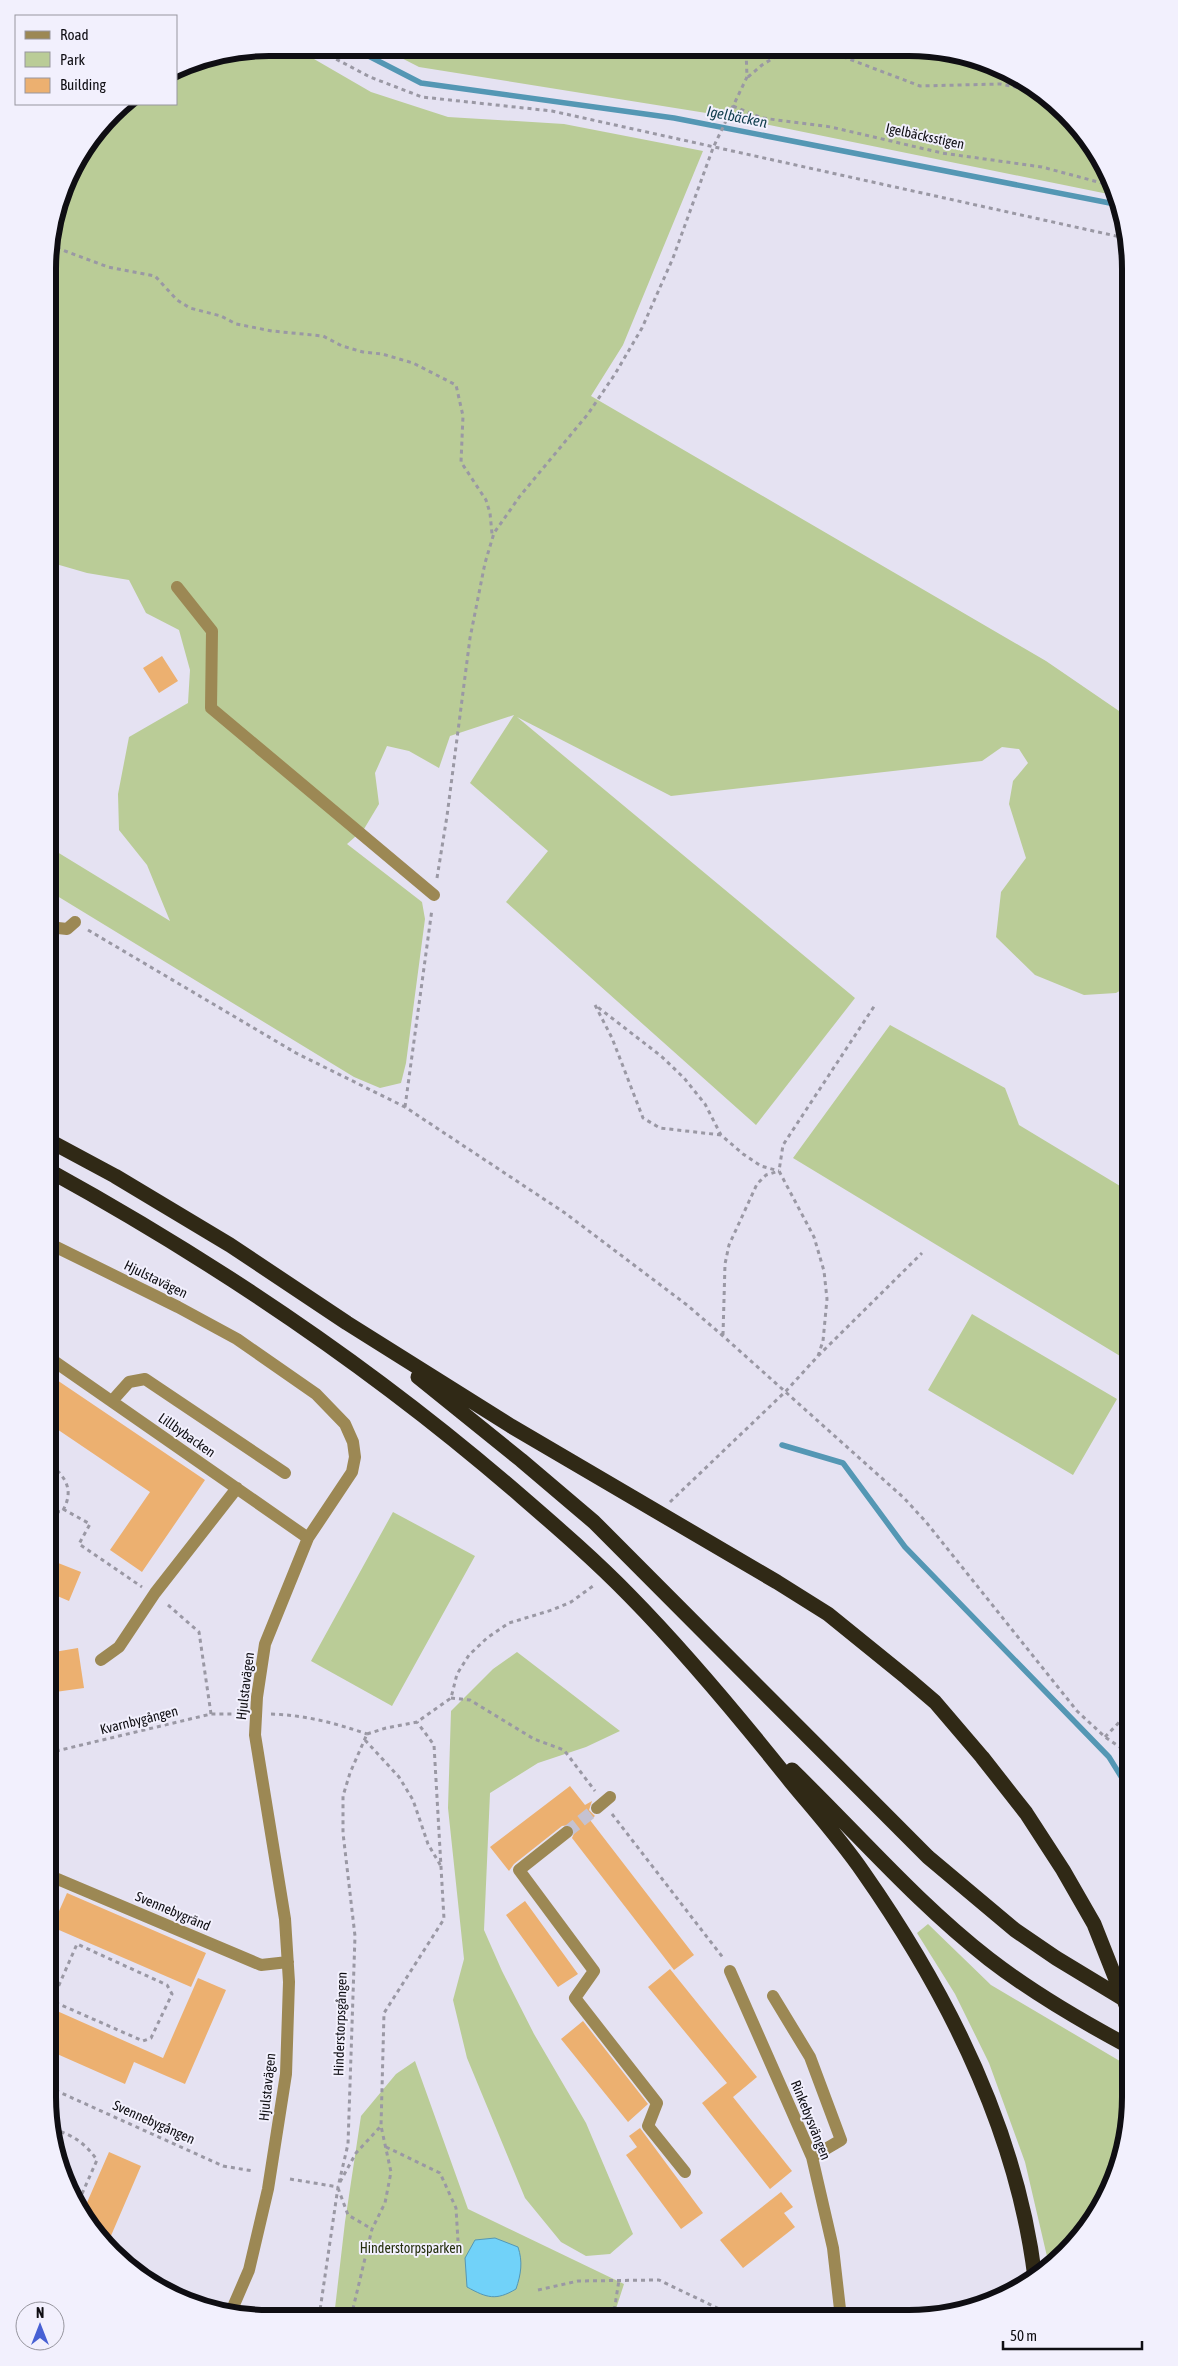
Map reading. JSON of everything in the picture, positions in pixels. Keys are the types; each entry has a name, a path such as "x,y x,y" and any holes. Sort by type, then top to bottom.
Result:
{"highway":[{"path":"56,1144 115,1176 230,1245 347,1323 520,1431 828,1614 934,1702 982,1757 1026,1813 1063,1870 1094,1924 1122,1995"},
{"path":"56,1174 216,1268 332,1348 439,1427 573,1542 631,1597 743,1722 861,1868 910,1942 941,1997 973,2063 1002,2136 1026,2218 1034,2269"},
{"path":"347,1323 454,1406 594,1522 928,1857 1007,1924 1056,1958 1122,1997"},
{"path":"743,1722 950,1926 989,1959 1023,1984 1079,2020 1122,2043"}],"street":[{"path":"177,588 212,631 211,708 434,895"},
{"path":"56,928 67,929 75,922"},
{"name":"Hjulstavägen","path":"56,1247 178,1307 236,1339 316,1394 345,1424 353,1442 355,1457 352,1472 308,1538 265,1644 256,1707 255,1734 285,1919 288,1962 286,2074 274,2154 248,2270 233,2307"},
{"name":"Lillbybacken","path":"56,1362 308,1538"},
{"path":"112,1401 129,1382 145,1379 285,1473"},
{"path":"101,1660 119,1647 154,1595 236,1488"},
{"path":"567,1832 519,1870 594,1971 574,1998 658,2103 648,2126 685,2172"},
{"name":"Svennebygränd","path":"56,1878 262,1965 288,1962"},
{"name":"Rinkebysvängen","path":"730,1971 812,2157 833,2248 840,2310"},
{"path":"773,1996 810,2057 841,2140 812,2157"}],"path":[{"path":"330,56 370,77 422,97 552,111 1119,237"},
{"path":"746,56 747,77"},
{"path":"405,1107 434,895 447,816 470,638 493,538 520,496 588,414 615,374 642,328 673,258 713,148 747,77 777,56"},
{"path":"841,56 920,86 1000,84 1019,88"},
{"name":"Igelbäcksstigen","path":"733,106 762,118 831,127 942,153 1042,167 1104,184"},
{"path":"58,248 108,267 155,276 177,300 190,308 221,316 236,324 272,332 323,336 342,346 362,352 382,354 413,363 456,385 464,416 461,462 486,500 490,513 493,538"},
{"path":"56,911 296,1053 405,1107 565,1213 687,1305 786,1391 904,1498 932,1530 1077,1711 1105,1737 1122,1749"},
{"path":"721,1135 660,1128 643,1118 635,1103 612,1038 594,1005 661,1056 684,1078 705,1104 721,1135 743,1154 761,1166 779,1171"},
{"path":"818,1356 823,1341 828,1299 824,1271 814,1237 779,1171 783,1145 875,1005"},
{"path":"723,1336 725,1264 729,1245 757,1184 766,1175 779,1171"},
{"path":"668,1504 786,1391 818,1356 922,1254"},
{"path":"56,1471 65,1481 70,1492 68,1502 62,1512 56,1512"},
{"path":"63,1509 90,1524 79,1544 154,1595"},
{"path":"271,1714 296,1715 333,1722 368,1734 386,1728 417,1722 451,1698 457,1674 469,1655 487,1638 509,1623 571,1602 593,1586"},
{"path":"168,1605 199,1632 212,1714"},
{"path":"451,1698 470,1700 534,1738 564,1750 718,1949 730,1971"},
{"name":"Kvarnbygången","path":"56,1751 212,1714 236,1714"},
{"path":"1105,1737 1122,1719"},
{"path":"353,2310 372,2229 385,2203 391,2172 381,2126 384,2013 444,1918 434,1745 417,1722"},
{"name":"Hinderstorpsgången","path":"320,2310 338,2187 348,2144 355,1936 343,1834 344,1796 350,1773 368,1734"},
{"path":"365,1740 404,1785 413,1800 428,1844 442,1869"},
{"path":"56,1988 77,1944 167,1985 172,1994 151,2038 143,2041 56,2003"},
{"name":"Svennebygången","path":"56,2091 223,2166 253,2171"},
{"path":"372,2229 348,2215 338,2187 356,2153 381,2126"},
{"path":"59,2131 71,2134 88,2146 97,2160 81,2197"},
{"path":"386,2147 440,2173 456,2208 458,2241"},
{"path":"290,2179 338,2187"},
{"path":"614,2310 619,2280"},
{"path":"538,2290 578,2281 659,2280 721,2310"}],"green space":[{"path":"269,56 309,56 371,92 448,117 564,124 703,151 623,345 591,396 1046,661 1122,713 1122,990 1116,993 1084,995 1035,975 996,937 1001,892 1026,858 1009,804 1013,781 1028,763 1019,749 1002,747 982,761 671,796 517,717 855,998 756,1125 506,902 548,851 470,783 514,715 450,736 439,768 409,751 387,746 375,773 379,804 364,829 347,844 422,902 425,919 406,1063 401,1083 380,1088 354,1077 56,895 56,851 170,921 147,865 119,830 118,794 129,737 188,703 190,670 179,630 146,613 129,580 87,573 56,564 56,269 58,242 64,214 78,175 100,140 134,105 178,105 178,77 228,60"},
{"path":"398,56 909,56 950,60 990,72 1003,78 1027,92 1049,109 1069,129 1086,151 1100,175 1108,194 725,116 419,67"},
{"path":"890,1025 1005,1088 1019,1125 1122,1187 1122,1357 793,1158"},
{"path":"972,1314 1117,1399 1073,1475 928,1390"},
{"path":"393,1512 475,1556 392,1706 311,1661"},
{"path":"517,1652 620,1731 586,1747 538,1763 490,1793 484,1930 502,1971 534,2034 586,2123 633,2234 610,2254 586,2256 561,2242 525,2198 467,2058 453,2000 464,1959 448,1808 451,1711 493,1669"},
{"path":"928,1924 991,1985 1122,2062 1120,2124 1118,2138 1106,2178 1078,2226 1047,2258 1025,2162 989,2063 955,1994 917,1933"},
{"name":"Hinderstorpsparken","path":"415,2061 468,2209 624,2284 616,2310 335,2310 345,2222 361,2116 396,2074"}],"water":[{"path":"495,2238 518,2247 521,2268 516,2289 497,2297 492,2297 480,2294 467,2287 465,2258 475,2240"}],"building":[{"path":"162,656 178,681 159,693 143,668"},
{"path":"56,1379 205,1480 142,1572 110,1550 150,1492 56,1428"},
{"path":"56,1562 81,1572 69,1601 56,1595"},
{"path":"78,1648 84,1688 56,1692 56,1652"},
{"path":"570,1786 585,1805 592,1801 589,1810 595,1816 590,1820 694,1955 674,1970 572,1838 575,1831 570,1825 562,1826 514,1864 509,1871 490,1847"},
{"path":"67,1893 206,1953 191,1987 56,1929 56,1918"},
{"path":"525,1901 578,1974 558,1987 506,1915"},
{"path":"670,1969 757,2077 733,2097 792,2171 770,2189 702,2103 727,2083 648,1987"},
{"path":"198,1978 226,1990 185,2084 134,2062 125,2084 56,2054 56,2011 163,2058"},
{"path":"583,2021 648,2104 628,2122 561,2039"},
{"path":"640,2128 703,2213 681,2229 626,2155 637,2147 629,2136"},
{"path":"109,2152 141,2166 110,2238 86,2205"},
{"path":"781,2192 793,2207 784,2213 795,2227 743,2268 720,2240"}],"waterway":[{"name":"Igelbäcken","path":"369,56 421,83 674,118 1111,203"},
{"path":"782,1445 843,1463 905,1547 1109,1757 1122,1778"}],"tunnel":[{"path":"567,1832 597,1808"}]}
